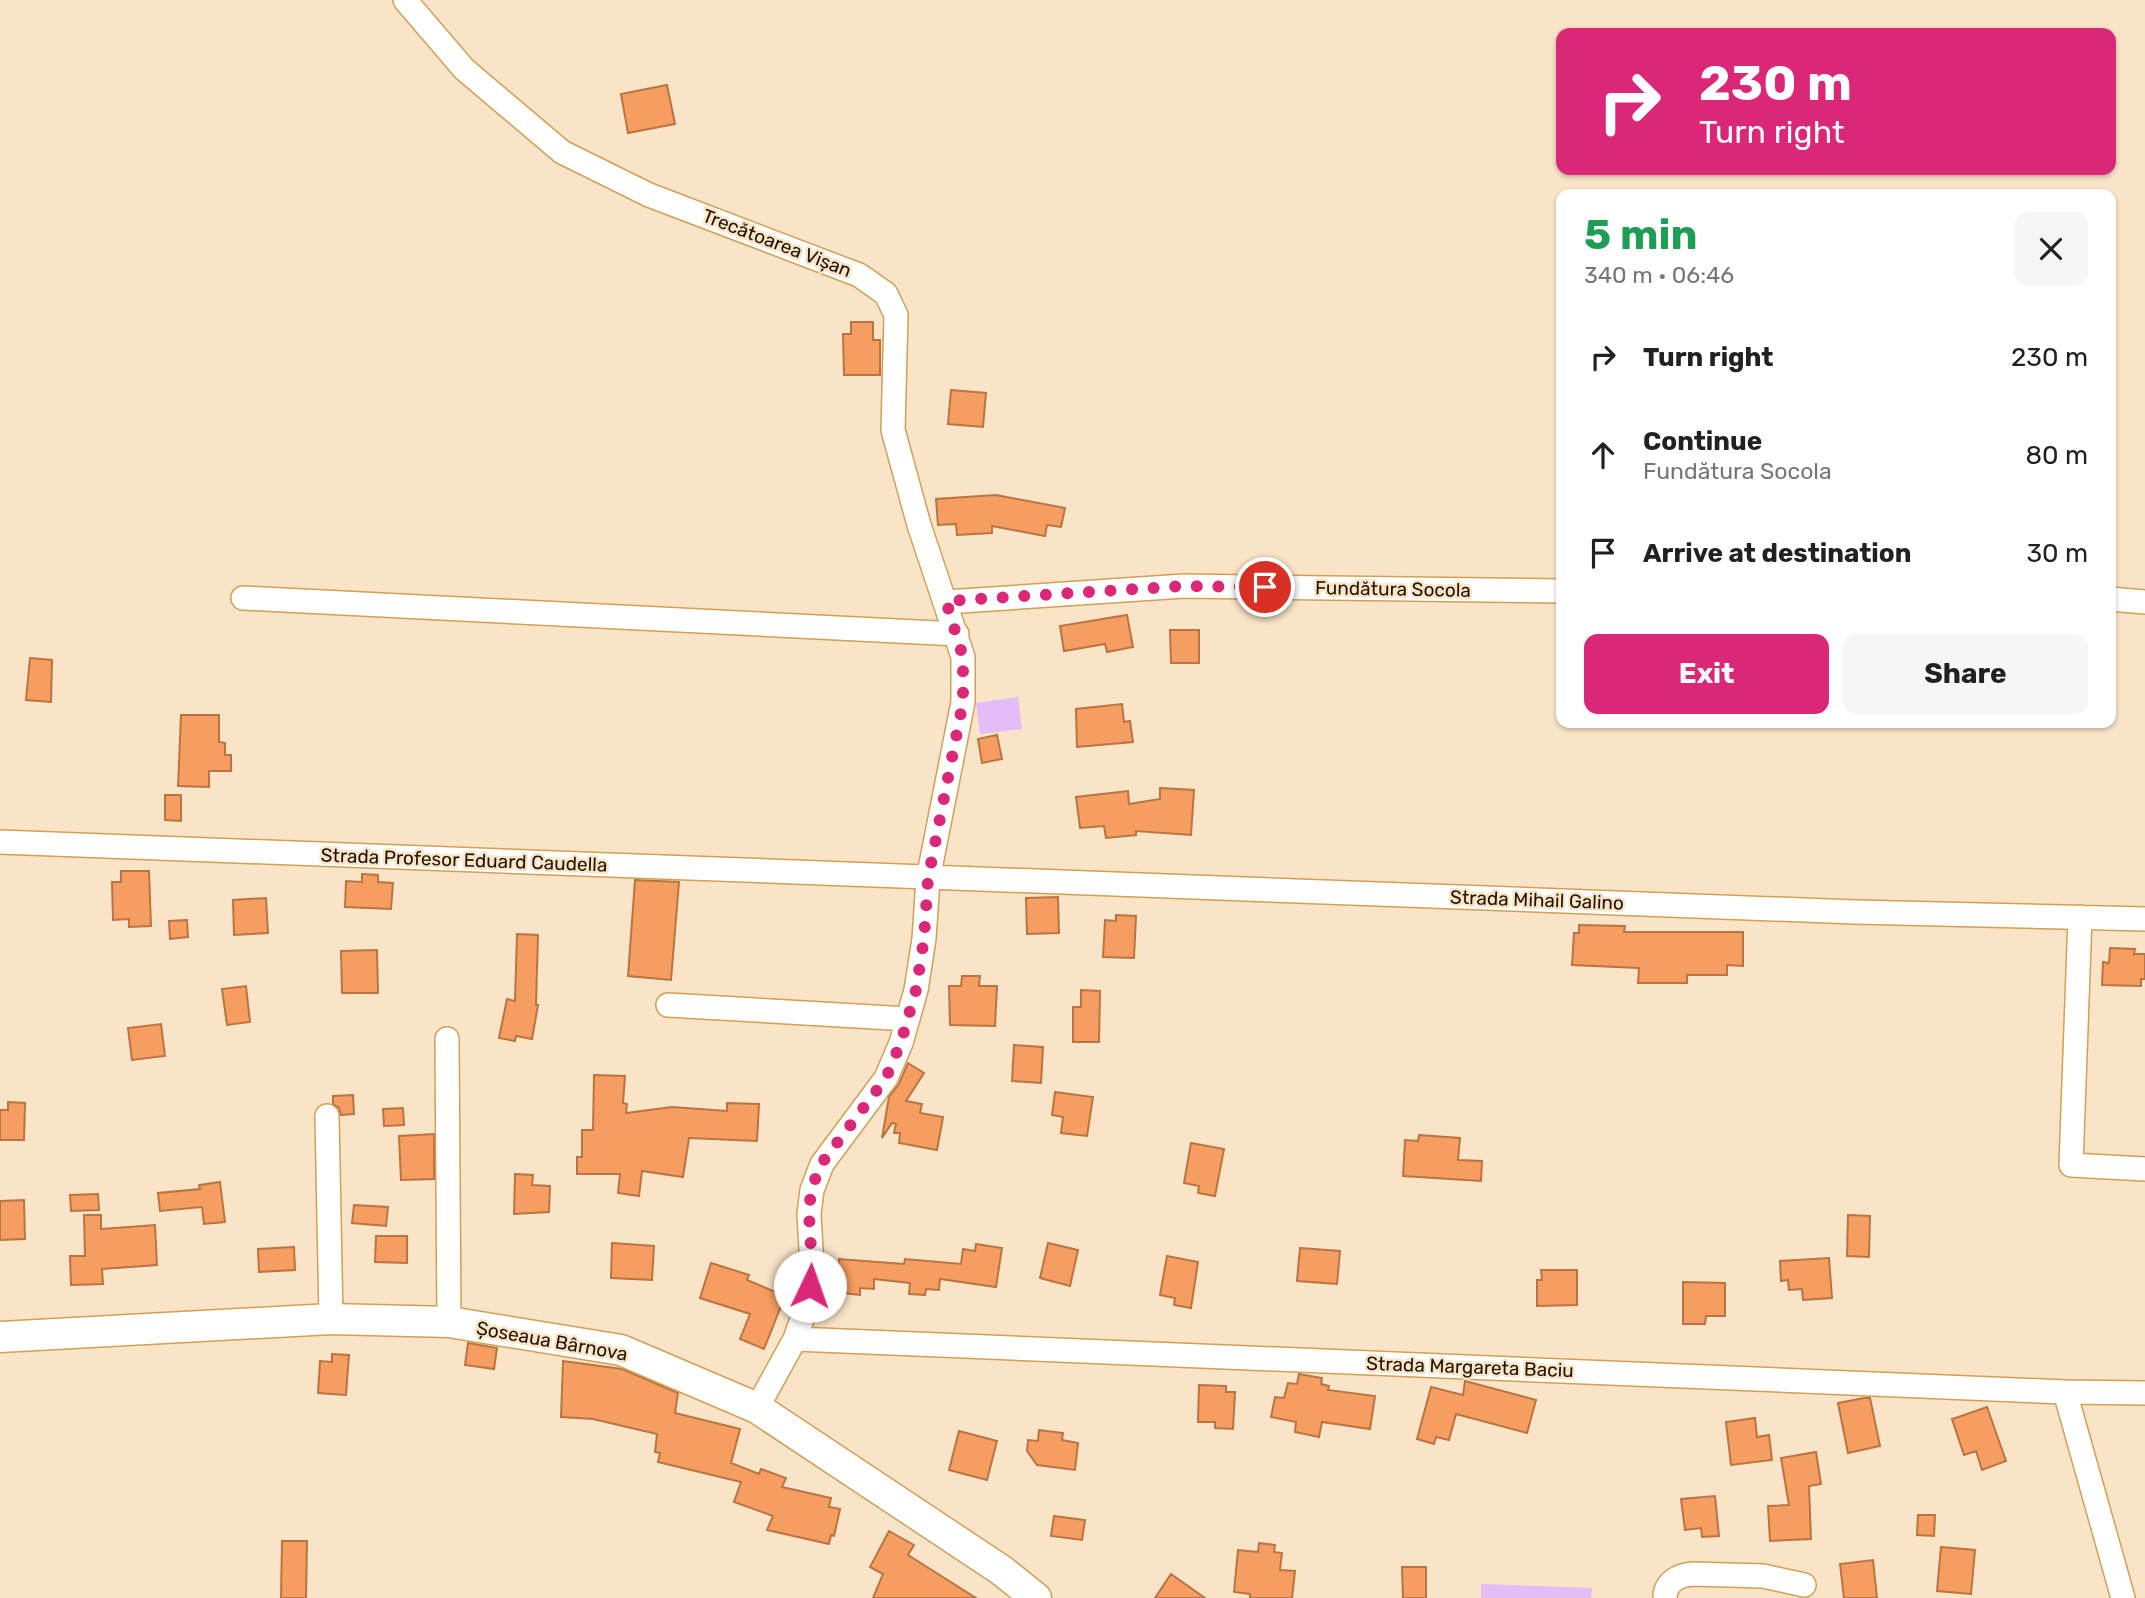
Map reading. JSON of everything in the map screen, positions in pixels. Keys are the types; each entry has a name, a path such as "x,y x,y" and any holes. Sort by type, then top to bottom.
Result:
{"main road":[{"name":"Șoseaua Bârnova","path":"0,1337 331,1319 449,1322 621,1350 757,1408 1001,1570 1036,1598"}],"street":[{"name":"Trecătoarea Vișan","path":"405,0 464,69 562,152 649,195 859,275 886,294 896,315 893,430 919,525 963,657 963,702 928,879 924,939 916,990 908,1019 886,1078 821,1164 811,1190 809,1214 812,1267 807,1305 795,1339 757,1408"},
{"name":"Fundătura Socola","path":"946,601 1184,586 1556,592"},
{"path":"243,598 957,634"},
{"path":"2116,600 2145,603"},
{"name":"Strada Profesor Eduard Caudella","path":"0,842 928,879"},
{"name":"Strada Mihail Galino","path":"928,879 1855,912 2145,919"},
{"path":"2080,917 2071,1165 2145,1169"},
{"path":"668,1005 908,1019"},
{"path":"447,1039 449,1322"},
{"path":"327,1116 331,1319"},
{"name":"Strada Margareta Baciu","path":"795,1339 2065,1392 2145,1393"},
{"path":"2065,1392 2123,1598"},
{"path":"1665,1598 1670,1583 1682,1575 1692,1574 1763,1576 1804,1585"}],"shaded area":[{"path":"1018,697 1022,729 980,734 976,703"},
{"path":"1481,1584 1592,1588 1591,1598 1481,1598"}],"building":[{"path":"667,85 675,124 628,133 621,94"},
{"path":"851,322 873,322 873,340 880,340 880,375 844,375 843,334 851,334"},
{"path":"951,390 986,393 983,427 948,424"},
{"path":"996,495 1065,508 1061,527 1047,525 1045,536 992,526 992,533 957,535 956,524 938,525 936,499"},
{"path":"1127,615 1133,647 1107,652 1105,644 1064,651 1060,626"},
{"path":"1170,630 1199,630 1199,663 1171,663"},
{"path":"30,658 52,660 51,702 26,700"},
{"path":"1122,704 1124,722 1130,721 1133,742 1077,747 1076,709"},
{"path":"181,715 219,715 219,742 225,743 225,755 231,755 231,771 209,771 209,787 178,786"},
{"path":"997,735 1002,759 982,763 978,739"},
{"path":"1160,788 1194,790 1191,835 1136,831 1136,835 1106,838 1104,826 1080,828 1076,797 1128,791 1129,804 1160,799"},
{"path":"165,795 181,795 181,821 165,820"},
{"path":"121,871 149,871 151,926 129,927 129,919 113,920 112,882 121,882"},
{"path":"362,874 378,875 378,882 393,883 391,909 345,907 346,881 362,882"},
{"path":"635,880 679,882 671,980 628,976"},
{"path":"1058,897 1059,933 1027,934 1026,898"},
{"path":"266,898 268,933 234,935 233,900"},
{"path":"1116,915 1136,916 1134,958 1103,957 1105,920 1116,921"},
{"path":"187,920 188,937 170,939 169,921"},
{"path":"1579,925 1625,926 1624,932 1743,932 1743,966 1727,965 1727,975 1687,975 1687,983 1638,983 1639,968 1572,965 1574,933 1579,933"},
{"path":"517,934 538,935 538,1005 532,1039 516,1036 515,1041 499,1038 507,999 515,1001"},
{"path":"2110,948 2135,949 2134,954 2145,954 2145,979 2141,979 2141,986 2102,985 2103,962 2109,963"},
{"path":"377,950 378,993 342,993 341,951"},
{"path":"962,976 980,976 979,986 997,986 995,1026 950,1025 949,986 961,986"},
{"path":"246,986 250,1022 227,1025 222,989"},
{"path":"1081,990 1100,991 1099,1042 1073,1042 1073,1007 1081,1007"},
{"path":"161,1024 165,1056 132,1060 128,1028"},
{"path":"1014,1045 1043,1047 1041,1083 1012,1081"},
{"path":"908,1063 924,1073 906,1101 922,1104 920,1113 943,1117 937,1150 899,1143 900,1133 894,1133 896,1124 892,1123 882,1138 889,1097 899,1084"},
{"path":"594,1075 625,1076 623,1103 627,1104 626,1113 672,1107 727,1111 727,1103 759,1104 757,1141 689,1138 683,1177 642,1171 639,1196 618,1193 620,1174 577,1174 577,1157 582,1157 582,1130 593,1130"},
{"path":"1055,1092 1093,1097 1087,1136 1061,1133 1063,1117 1052,1115"},
{"path":"353,1095 354,1114 341,1115 339,1108 333,1104 333,1096"},
{"path":"8,1102 25,1103 24,1140 0,1140 0,1110 8,1110"},
{"path":"403,1108 404,1125 384,1126 383,1109"},
{"path":"434,1134 434,1179 401,1180 399,1136"},
{"path":"1419,1135 1460,1138 1458,1160 1482,1161 1481,1181 1403,1176 1405,1140 1418,1141"},
{"path":"1191,1143 1224,1149 1215,1196 1198,1193 1199,1186 1184,1183"},
{"path":"515,1174 533,1175 532,1185 550,1186 549,1212 514,1214"},
{"path":"220,1182 225,1222 204,1224 202,1207 160,1211 158,1193 200,1189 199,1185"},
{"path":"98,1194 99,1210 71,1211 70,1195"},
{"path":"24,1200 25,1239 0,1240 0,1201"},
{"path":"354,1205 388,1207 386,1226 352,1223"},
{"path":"84,1215 101,1215 101,1229 155,1225 157,1265 102,1269 103,1284 71,1285 70,1256 85,1256"},
{"path":"1848,1215 1870,1216 1869,1257 1847,1256"},
{"path":"376,1236 407,1236 407,1263 375,1262"},
{"path":"612,1243 654,1246 652,1280 611,1278"},
{"path":"1048,1243 1078,1250 1070,1286 1040,1278"},
{"path":"976,1244 1002,1248 996,1287 940,1279 939,1290 926,1289 925,1295 909,1294 910,1283 874,1279 874,1289 860,1288 860,1295 843,1293 844,1282 837,1281 839,1259 904,1264 905,1259 961,1264 963,1249 975,1251"},
{"path":"294,1247 295,1270 259,1272 258,1249"},
{"path":"1300,1248 1340,1251 1337,1284 1297,1281"},
{"path":"1167,1256 1198,1262 1191,1308 1174,1305 1175,1298 1160,1295"},
{"path":"1829,1258 1832,1298 1803,1300 1802,1289 1789,1290 1788,1280 1781,1281 1780,1261"},
{"path":"711,1263 749,1275 747,1280 785,1296 764,1349 740,1339 750,1314 700,1298"},
{"path":"1541,1270 1577,1270 1577,1305 1537,1306 1537,1280 1542,1280"},
{"path":"1683,1282 1725,1283 1725,1316 1706,1316 1705,1324 1683,1324"},
{"path":"468,1343 497,1348 494,1369 465,1365"},
{"path":"332,1354 349,1355 346,1395 318,1393 320,1361 332,1362"},
{"path":"563,1361 622,1369 678,1393 675,1413 740,1429 731,1463 759,1474 761,1469 786,1478 782,1487 831,1498 829,1507 840,1509 834,1536 831,1535 829,1544 767,1530 773,1516 734,1502 741,1482 658,1462 660,1453 655,1452 657,1434 593,1419 561,1417"},
{"path":"1299,1374 1322,1378 1321,1384 1329,1386 1328,1390 1375,1396 1370,1429 1322,1422 1319,1437 1295,1432 1296,1422 1271,1417 1275,1397 1284,1398 1288,1383 1297,1384"},
{"path":"1465,1381 1536,1400 1527,1433 1456,1414 1449,1440 1436,1437 1434,1444 1417,1439 1431,1387 1463,1395"},
{"path":"1199,1385 1226,1386 1226,1392 1235,1392 1233,1429 1215,1428 1215,1422 1198,1422"},
{"path":"1870,1398 1880,1446 1848,1453 1838,1403"},
{"path":"1987,1407 2006,1461 1982,1470 1976,1451 1964,1455 1952,1419"},
{"path":"1755,1418 1757,1437 1769,1435 1772,1460 1731,1465 1726,1422"},
{"path":"1039,1430 1063,1433 1062,1440 1078,1443 1075,1470 1037,1465 1027,1451 1028,1440 1038,1441"},
{"path":"959,1431 997,1441 987,1480 949,1470"},
{"path":"1816,1452 1821,1484 1809,1486 1811,1539 1770,1541 1768,1506 1789,1505 1781,1458"},
{"path":"1715,1496 1719,1536 1702,1537 1701,1528 1685,1530 1681,1499"},
{"path":"1918,1515 1935,1515 1934,1536 1917,1535"},
{"path":"1054,1516 1085,1520 1082,1540 1051,1536"},
{"path":"889,1531 914,1545 908,1555 976,1598 873,1598 883,1574 870,1567"},
{"path":"282,1541 307,1541 306,1598 281,1598"},
{"path":"1259,1543 1275,1545 1274,1552 1282,1553 1280,1570 1295,1571 1292,1598 1250,1598 1250,1594 1234,1592 1238,1550 1258,1552"},
{"path":"1941,1547 1975,1550 1971,1594 1937,1591"},
{"path":"1873,1560 1877,1598 1844,1598 1840,1564"},
{"path":"1402,1567 1426,1567 1426,1598 1403,1598"},
{"path":"1171,1574 1205,1598 1155,1598"}],"route":[{"path":"810,1286 811,1190 821,1164 886,1078 901,1042 916,990 924,939 928,879 963,702 963,657 946,601 1184,586 1265,587"}]}
